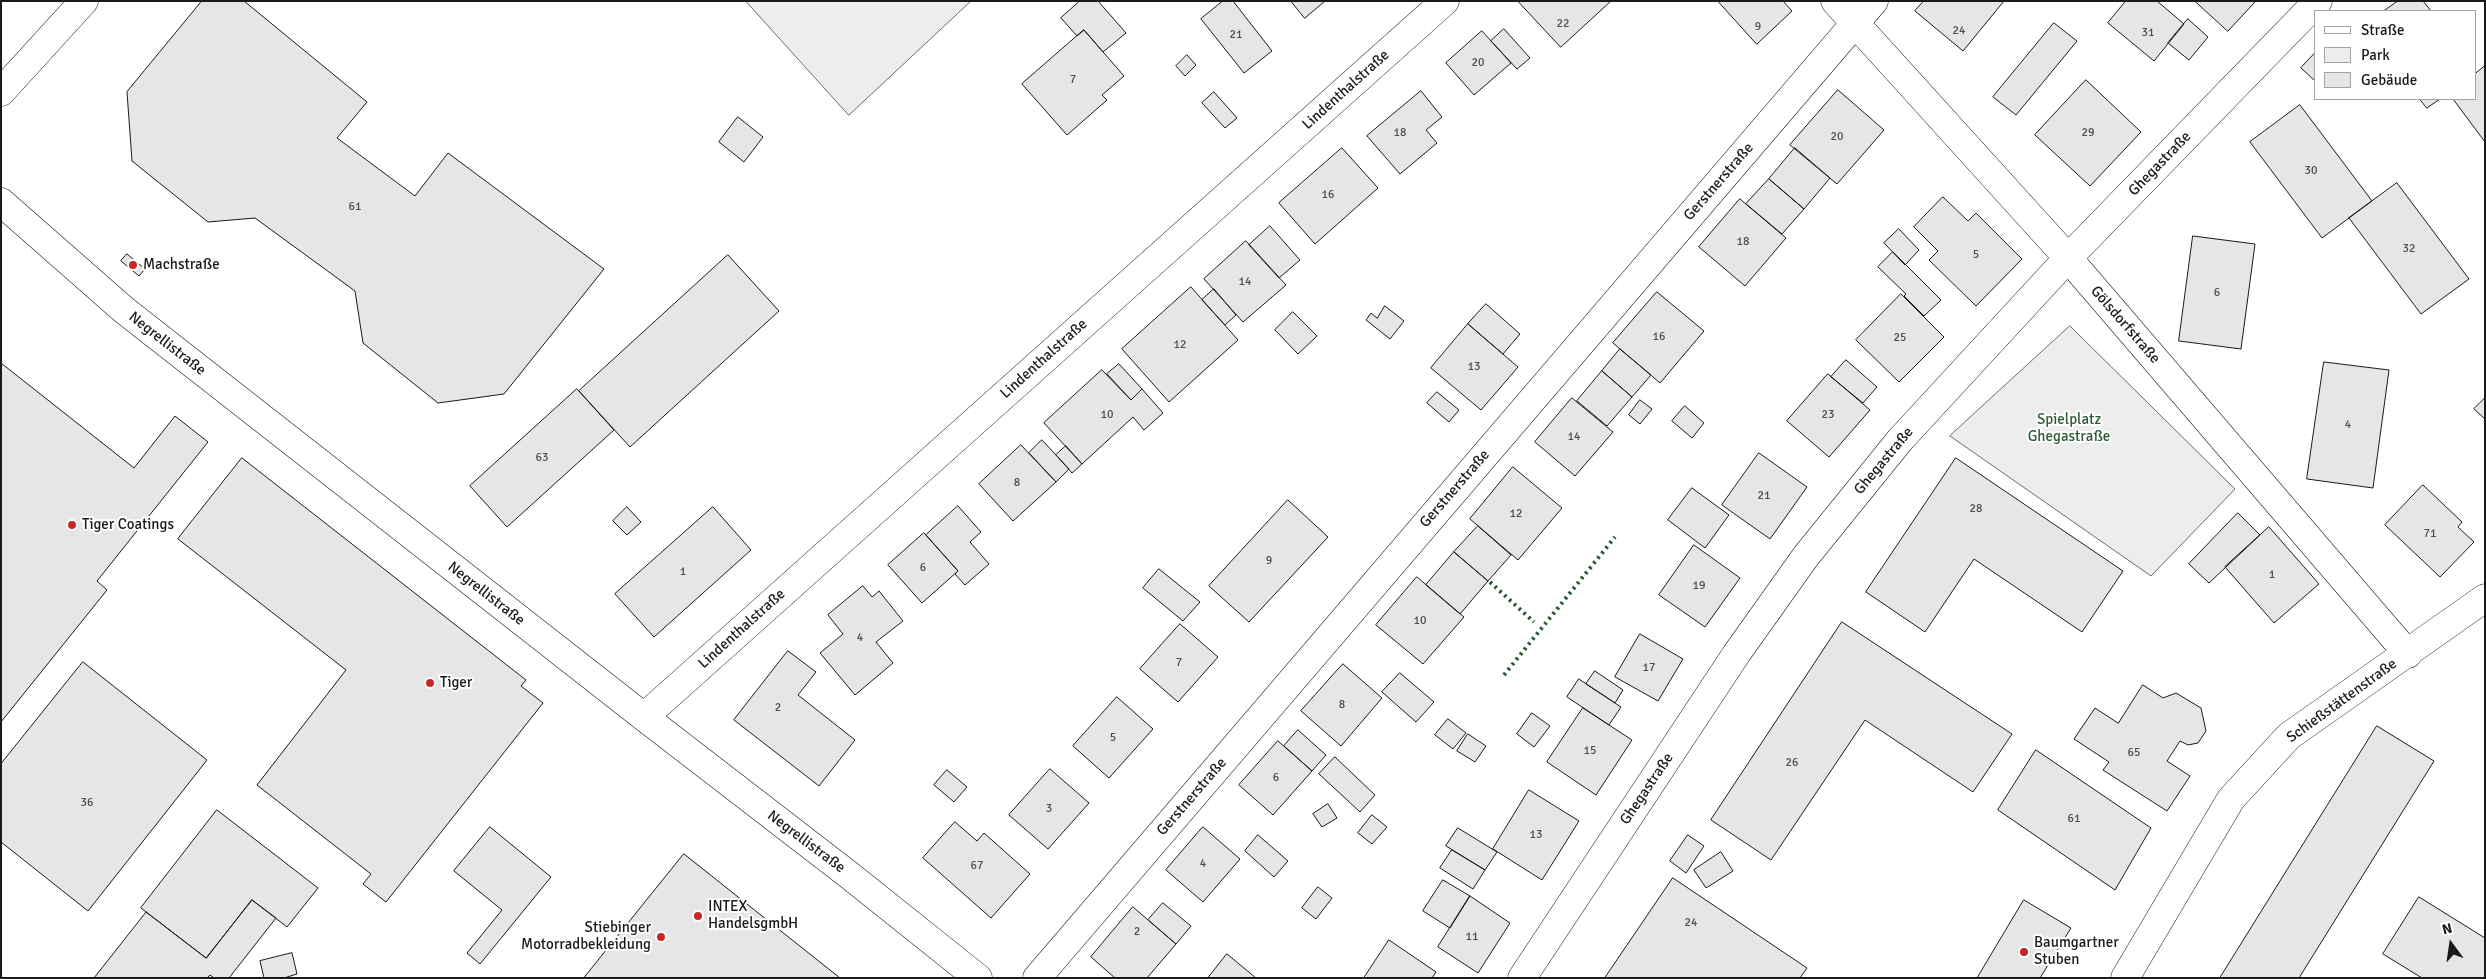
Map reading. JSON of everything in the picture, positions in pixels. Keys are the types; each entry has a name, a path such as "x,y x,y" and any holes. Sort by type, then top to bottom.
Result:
{"street":[{"path":"1,92 84,1"},
{"name":"Lindenthalstraße","path":"644,717 1445,1"},
{"name":"Gölsdorfstraße","path":"1835,1 2068,258 2408,654"},
{"name":"Gerstnerstraße","path":"1037,978 1874,1"},
{"name":"Ghegastraße","path":"1522,978 1738,653 1806,556 1900,440 2068,258 2318,1"},
{"name":"Negrellistraße","path":"1,202 124,310 849,875 978,978"},
{"name":"Schießstättenstraße","path":"2125,978 2231,799 2290,736 2485,598"}],"green space":[{"path":"746,1 971,1 849,115"},
{"name":"Spielplatz Ghegastraße","path":"2070,326 2235,489 2151,576 1950,436"}],"building":[{"path":"202,1 244,1 367,102 337,138 415,196 448,153 604,269 504,394 438,403 363,343 355,291 255,218 208,222 132,161 127,92"},
{"path":"1080,1 1098,1 1126,33 1103,52 1084,30 1077,36 1061,18"},
{"path":"1223,1 1233,1 1272,51 1244,73 1201,19"},
{"path":"1291,1 1325,1 1305,18"},
{"path":"1518,1 1611,1 1561,47"},
{"path":"1718,1 1783,1 1792,11 1757,44"},
{"path":"1924,1 2004,1 1963,51 1915,11"},
{"path":"2126,1 2157,1 2184,24 2154,61 2108,23"},
{"path":"2195,1 2254,1 2255,2 2228,31"},
{"path":"2398,1 2423,1 2430,10 2385,10"},
{"path":"2188,19 2208,37 2189,60 2168,43"},
{"path":"2054,23 2077,41 2016,115 1993,97"},
{"path":"1504,29 1530,58 1517,69 1491,41"},
{"path":"1084,30 1124,76 1102,95 1107,100 1067,135 1022,84"},
{"path":"1482,31 1511,63 1474,95 1446,63"},
{"path":"2314,54 2314,80 2301,68"},
{"path":"1187,55 1196,65 1185,76 1176,66"},
{"path":"2485,66 2485,142 2454,100 2476,100 2476,73"},
{"path":"2086,80 2141,132 2090,186 2035,135"},
{"path":"1838,90 1884,130 1837,184 1790,145"},
{"path":"1421,91 1442,117 1426,130 1437,143 1400,174 1367,136"},
{"path":"1214,92 1237,118 1225,128 1202,103"},
{"path":"2421,100 2439,100 2427,108"},
{"path":"2300,105 2372,201 2322,238 2250,142"},
{"path":"738,117 763,137 744,162 719,142"},
{"path":"1342,148 1378,188 1315,244 1279,203"},
{"path":"1795,148 1830,178 1804,209 1769,179"},
{"path":"1769,179 1804,209 1782,234 1746,204"},
{"path":"2397,183 2469,279 2421,314 2349,218"},
{"path":"1943,197 1968,221 1976,213 2022,259 1976,306 1929,260 1938,251 1914,227"},
{"path":"1740,199 1786,238 1745,286 1699,247"},
{"path":"1270,226 1300,260 1279,278 1249,245"},
{"path":"1899,229 1919,250 1905,265 1884,243"},
{"path":"2193,236 2255,244 2241,349 2179,341"},
{"path":"1246,241 1286,285 1243,322 1204,279"},
{"path":"1893,252 1941,300 1924,316 1904,296 1906,294 1878,267"},
{"name":"Machstraße","path":"127,254 145,269 139,276 121,261"},
{"path":"728,255 779,311 630,447 579,391"},
{"path":"1191,287 1238,340 1169,402 1122,349"},
{"path":"1214,289 1236,315 1225,325 1202,300"},
{"path":"1657,292 1704,331 1660,383 1613,343"},
{"path":"1901,294 1944,337 1899,382 1856,340"},
{"path":"1486,304 1520,334 1503,354 1468,324"},
{"path":"1385,306 1404,321 1390,339 1366,320 1371,313 1377,318"},
{"path":"1293,312 1317,336 1298,354 1275,330"},
{"path":"1468,324 1518,367 1481,410 1431,368"},
{"path":"1620,349 1651,375 1632,397 1602,371"},
{"path":"1846,360 1877,387 1863,403 1831,377"},
{"path":"2324,362 2389,370 2373,488 2307,479"},
{"name":"Tiger Coatings","path":"1,363 134,468 175,416 208,442 97,581 107,590 1,722"},
{"path":"1119,364 1142,389 1131,400 1107,374"},
{"path":"1102,370 1131,400 1142,389 1163,413 1144,430 1133,417 1082,464 1044,423"},
{"path":"1602,371 1632,397 1607,426 1577,401"},
{"path":"1828,374 1870,410 1829,457 1787,421"},
{"path":"577,389 614,430 507,527 470,486"},
{"path":"1437,392 1459,410 1449,422 1427,403"},
{"path":"1572,398 1613,432 1575,476 1535,442"},
{"path":"2485,398 2485,419 2474,409"},
{"path":"1640,400 1652,409 1640,424 1629,415"},
{"path":"1685,406 1704,423 1692,438 1672,421"},
{"path":"1042,440 1069,469 1056,482 1029,453"},
{"path":"1021,445 1056,482 1013,521 979,484"},
{"path":"1066,446 1082,464 1072,473 1056,455"},
{"path":"1759,453 1807,487 1770,539 1722,505"},
{"name":"Tiger","path":"242,458 526,680 521,686 543,703 386,902 363,884 371,874 257,785 346,670 178,539"},
{"path":"1956,458 2123,571 2082,632 1974,559 1925,632 1866,592"},
{"path":"1513,467 1562,508 1518,560 1470,519"},
{"path":"2423,485 2462,522 2458,527 2474,542 2440,577 2385,525"},
{"path":"1692,488 1729,515 1705,548 1668,520"},
{"path":"1288,500 1328,537 1249,622 1209,586"},
{"path":"958,506 981,532 970,542 989,564 965,585 955,574 958,571 926,535"},
{"path":"627,507 641,522 627,535 613,521"},
{"path":"713,507 751,550 654,637 615,594"},
{"path":"2238,513 2260,535 2209,583 2189,564"},
{"path":"1478,526 1511,555 1488,581 1454,552"},
{"path":"2269,527 2319,584 2274,623 2225,567"},
{"path":"924,533 958,571 922,603 888,565"},
{"path":"1694,545 1740,578 1705,627 1659,595"},
{"path":"1454,552 1488,581 1460,614 1426,585"},
{"path":"1159,569 1200,602 1183,621 1143,588"},
{"path":"1417,577 1464,617 1423,664 1376,625"},
{"path":"863,586 872,597 879,591 903,621 876,642 893,663 855,695 820,653 843,634 828,615"},
{"path":"1842,622 2012,734 1973,792 1865,720 1771,860 1711,820"},
{"path":"1180,624 1218,657 1178,702 1140,669"},
{"path":"1640,634 1683,659 1658,701 1615,677"},
{"path":"788,651 816,672 798,695 855,740 819,786 734,720"},
{"path":"83,662 207,760 88,911 1,842 1,764"},
{"path":"1343,664 1382,698 1341,746 1301,711"},
{"path":"1595,671 1623,690 1615,703 1586,684"},
{"path":"1400,673 1434,702 1416,722 1382,692"},
{"path":"1579,679 1621,707 1609,725 1567,697"},
{"path":"2143,685 2163,698 2176,693 2201,708 2206,731 2198,743 2188,745 2180,741 2167,761 2190,776 2167,811 2103,770 2109,762 2074,739 2095,708 2118,723"},
{"path":"1117,697 1153,729 1109,778 1073,746"},
{"path":"1583,708 1632,740 1596,795 1547,762"},
{"path":"1532,713 1550,726 1534,747 1517,734"},
{"path":"1448,719 1466,733 1453,749 1435,735"},
{"path":"2377,726 2434,761 2299,978 2220,978"},
{"path":"1298,730 1326,755 1312,771 1284,746"},
{"path":"1468,734 1486,746 1475,762 1457,751"},
{"path":"1278,741 1312,771 1273,815 1239,785"},
{"path":"2036,750 2151,828 2115,890 1998,810"},
{"path":"1335,757 1375,795 1360,812 1319,774"},
{"path":"1050,769 1089,803 1048,849 1009,815"},
{"path":"947,770 967,787 954,802 934,785"},
{"path":"1529,790 1579,821 1542,880 1493,849"},
{"path":"1328,804 1337,818 1322,827 1313,814"},
{"path":"217,810 318,888 287,927 252,900 206,958 141,908"},
{"path":"1372,815 1387,827 1372,844 1358,833"},
{"path":"955,822 977,841 984,833 1030,874 991,918 923,858"},
{"path":"490,827 551,877 480,964 467,953 502,910 454,871"},
{"path":"1203,827 1240,859 1203,902 1166,870"},
{"path":"1458,828 1497,852 1485,870 1446,846"},
{"path":"1258,835 1288,861 1274,877 1245,851"},
{"path":"1688,835 1704,846 1686,873 1670,861"},
{"path":"1452,850 1485,870 1473,889 1440,868"},
{"path":"1721,852 1733,871 1706,888 1694,870"},
{"name":"INTEX HandelsgmbH","path":"684,854 840,978 584,978"},
{"path":"1673,878 1807,968 1800,978 1605,978"},
{"path":"1443,880 1470,896 1450,928 1423,911"},
{"path":"1318,887 1332,898 1316,919 1302,908"},
{"path":"1470,896 1510,923 1478,973 1438,947"},
{"path":"2419,897 2485,938 2485,978 2422,978 2383,954"},
{"path":"252,900 276,918 229,978 214,978 210,975 207,978 94,978 146,912 206,958"},
{"name":"Baumgartner Stuben","path":"2024,900 2071,928 2040,978 1978,977"},
{"path":"1163,903 1191,926 1176,944 1148,920"},
{"path":"1133,907 1176,944 1147,978 1115,978 1091,957"},
{"path":"1389,940 1436,972 1432,978 1364,978"},
{"path":"292,953 297,974 284,978 264,978 260,961"},
{"path":"1227,954 1256,978 1208,978"}],"hedge":[{"path":"1504,675 1615,537"},
{"path":"1490,582 1534,622"}],"place":[{"name":"Machstraße","path":"133,265"},
{"name":"Tiger Coatings","path":"72,525"},
{"name":"Tiger","path":"430,683"},
{"name":"INTEX HandelsgmbH","path":"698,916"},
{"name":"Stiebinger Motorradbekleidung","path":"661,937"},
{"name":"Baumgartner Stuben","path":"2024,952"}]}
